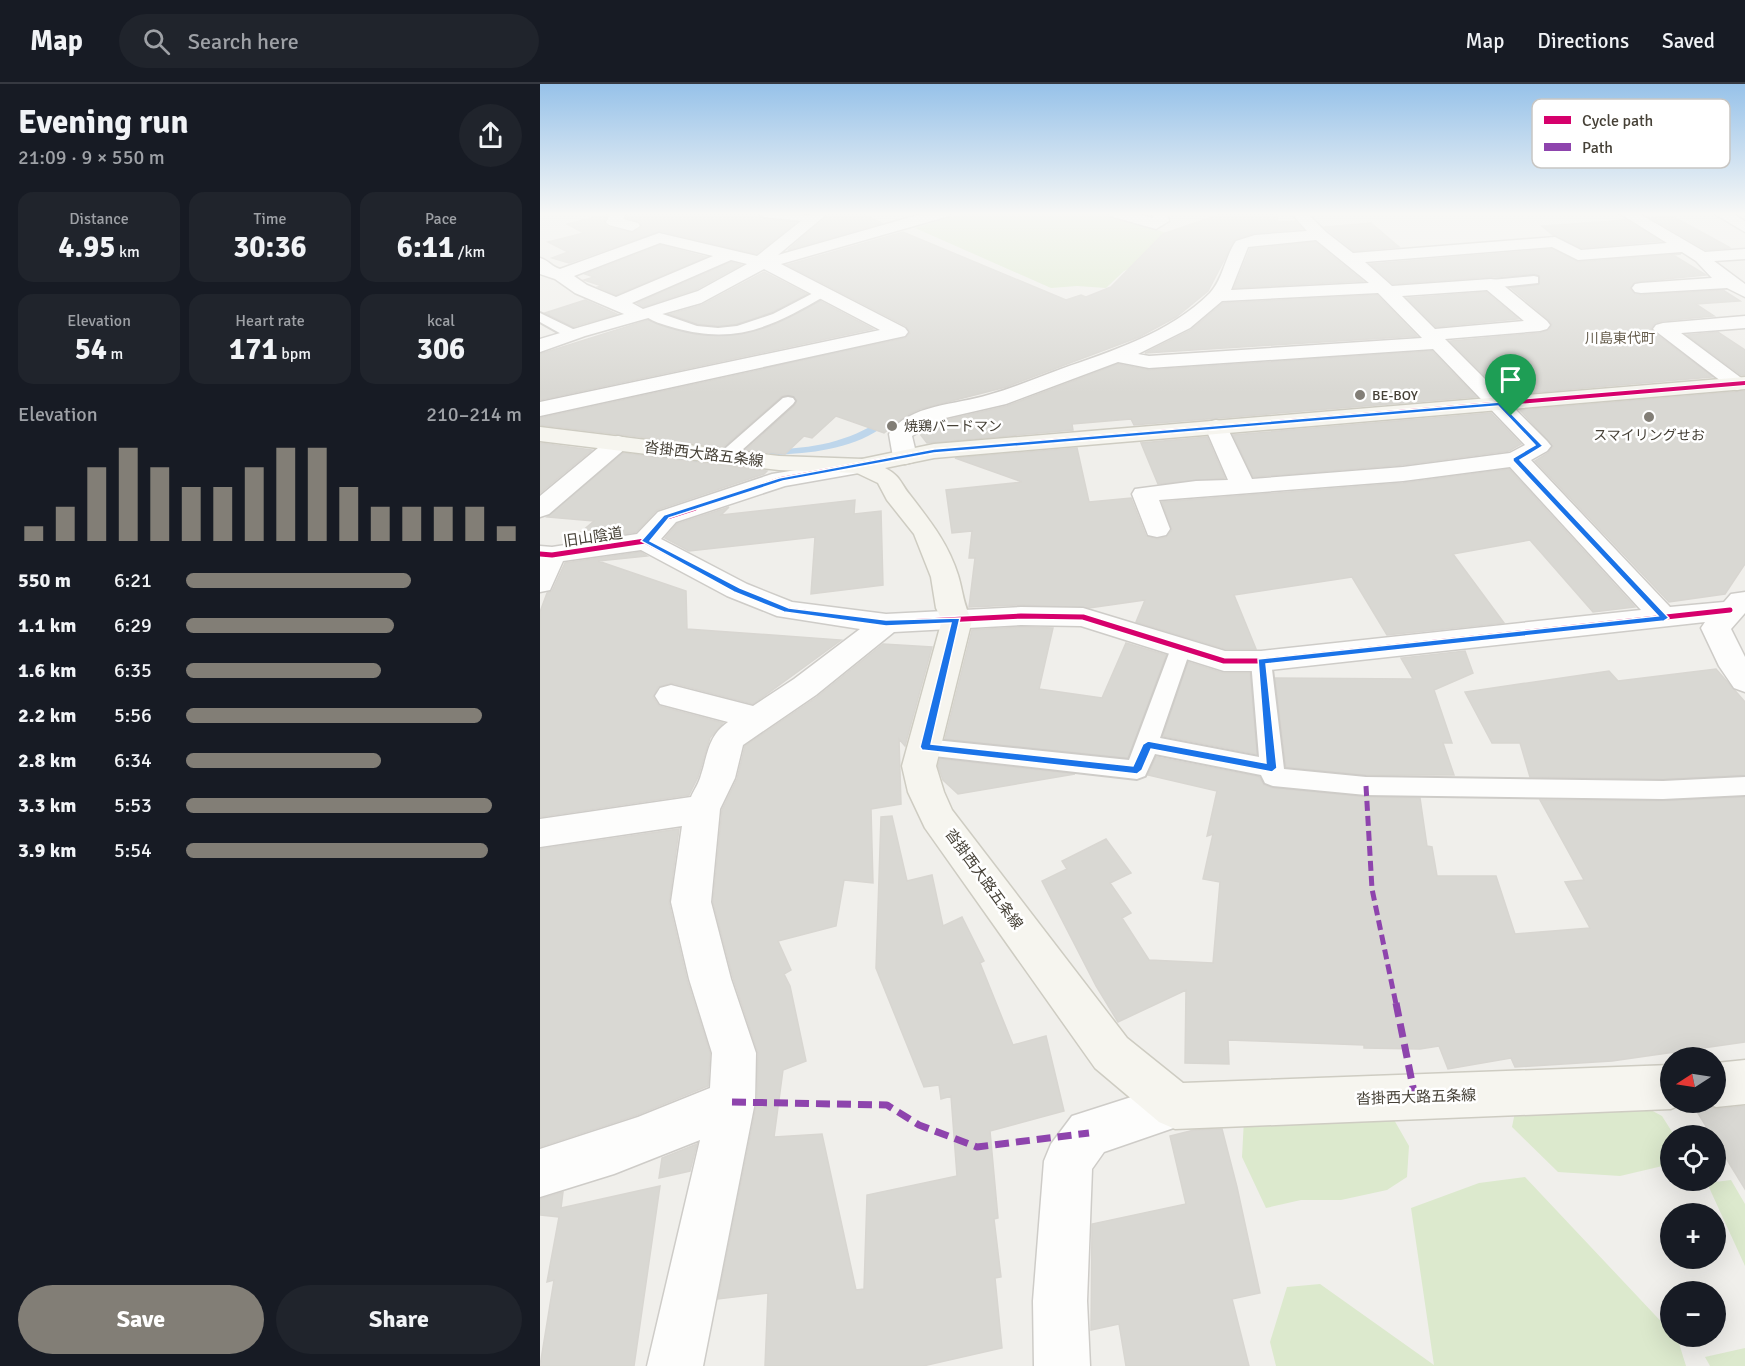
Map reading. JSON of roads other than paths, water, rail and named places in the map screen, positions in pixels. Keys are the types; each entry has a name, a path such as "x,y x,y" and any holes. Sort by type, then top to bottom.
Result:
{"main road":[{"path":"862,466 934,451 1741,384"},
{"name":"沓掛西大路五条線","path":"540,434 779,463 862,466 888,479 896,495 926,532 941,566 950,608 957,620 919,766 926,792 938,818 1111,1053 1175,1106 1660,1087"},
{"path":"1726,1084 1745,1082"}],"street":[{"path":"553,273 581,289 644,314"},
{"path":"615,304 687,273"},
{"path":"540,346 570,333 698,298 739,273"},
{"path":"540,409 898,332 783,273"},
{"path":"905,457 900,434 932,413 987,403 1117,356 1159,338 1217,296 1231,273"},
{"path":"1157,529 1144,494 1196,488 1244,487 1403,474 1516,459 1539,446 1500,404 1367,273"},
{"path":"1716,273 1738,287"},
{"path":"1117,356 1149,362 1434,339 1540,325 1491,284 1217,296"},
{"path":"1641,288 1738,287"},
{"path":"1741,384 1663,329 1745,322"},
{"path":"1216,427 1244,487"},
{"path":"540,509 618,443"},
{"path":"1516,459 1664,618"},
{"path":"645,541 667,517 781,479 862,466"},
{"name":"旧山陰道","path":"544,555 645,541 737,590 787,610 886,623 1021,616 1083,617 1224,661 1261,661 1664,618 1737,604"},
{"path":"540,584 544,555"},
{"path":"1737,604 1716,628 1741,671"},
{"path":"675,1366 732,1102 734,1053 710,979 691,902 702,809 718,778 725,746 730,737 805,687 886,623"},
{"path":"671,696 758,719"},
{"path":"540,833 702,809"},
{"path":"540,1173 621,1149 672,1130 732,1102"},
{"path":"1062,1366 1060,1301 1068,1161 1089,1133 1175,1106"}],"lane":[{"path":"1491,284 1534,280"},
{"path":"644,314 692,329 733,332 769,322 821,293"},
{"path":"540,317 570,333"},
{"path":"726,456 788,401"},
{"path":"925,747 1137,770 1182,648"},
{"path":"1261,661 1273,777 1366,786 1663,790 1745,786"},
{"path":"1148,744 1272,768"}],"waterway":[{"path":"771,452 801,451 831,446 873,430 886,421"},
{"path":"672,463 694,460"}],"place":[{"name":"BE-BOY","path":"1360,395"},
{"name":"スマイリングせお","path":"1649,417"},
{"name":"焼鶏バードマン","path":"892,426"}],"district":[{"name":"川島東代町","path":"1620,338"}]}
